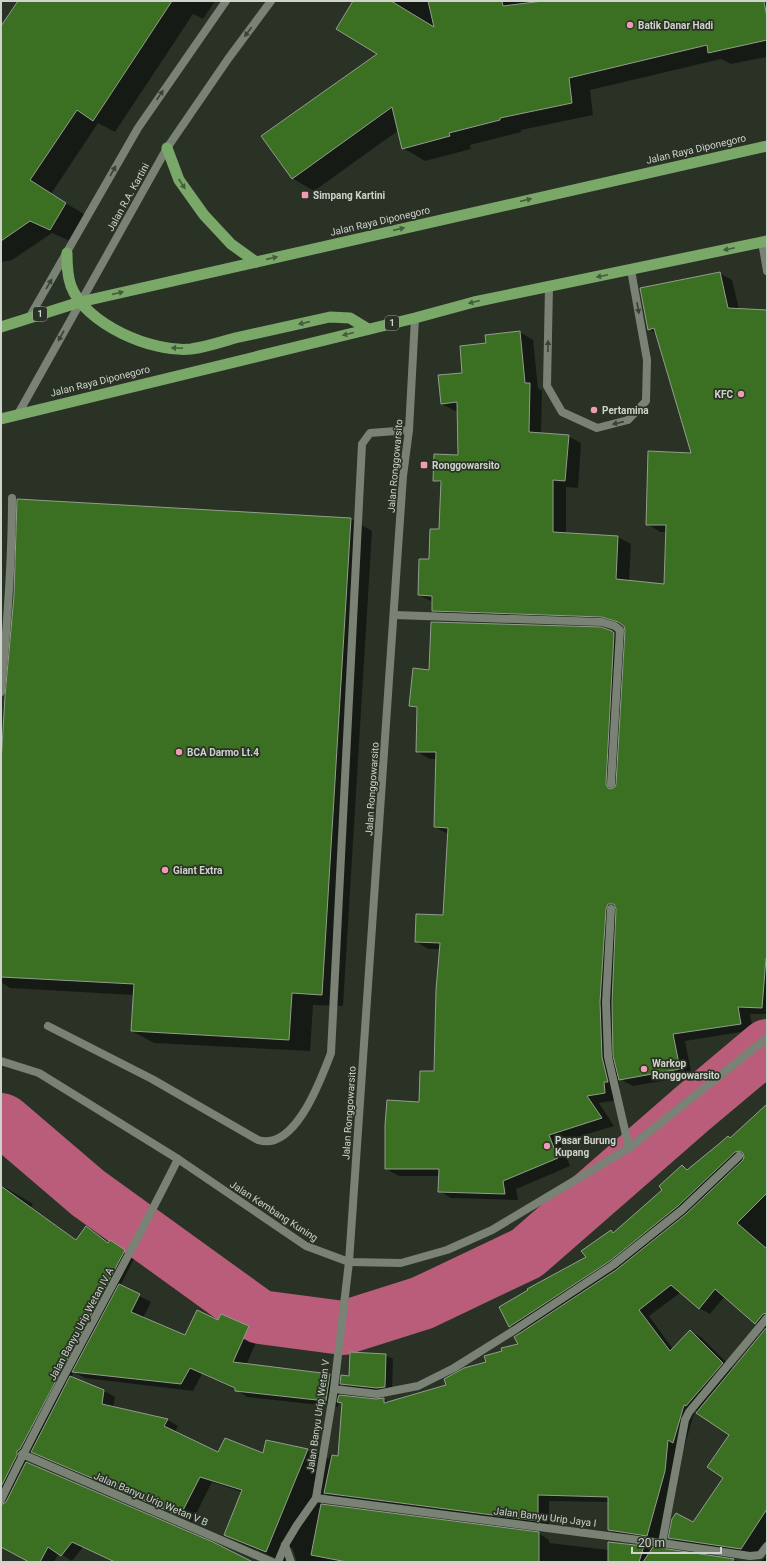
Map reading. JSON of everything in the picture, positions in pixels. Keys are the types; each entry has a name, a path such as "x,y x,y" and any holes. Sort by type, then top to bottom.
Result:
{"highway":[{"name":"Jalan Raya Diponegoro","path":"1,327 80,302 767,146"},
{"path":"167,148 179,180 204,215 231,244 256,262"},
{"name":"Jalan Raya Diponegoro","path":"1,418 415,318 474,302 764,242"},
{"path":"67,253 67,273 71,287 80,302 99,320 123,334 156,347 190,349 330,316 350,318 368,329"}],"street":[{"path":"29,318 138,128 226,1"},
{"name":"Jalan R.A. Kartini","path":"18,414 167,148 228,59 271,1"},
{"path":"764,242 767,271"},
{"path":"549,286 547,386 562,412 597,428 628,420 646,401 647,360 631,270"},
{"name":"Jalan Ronggowarsito","path":"349,1262 404,476 409,430 415,318"},
{"path":"48,1026 152,1078 258,1140 265,1142 279,1139 291,1129 315,1094 331,1053 362,444 370,433 409,430"},
{"path":"1,692 12,526 12,498"},
{"path":"394,615 602,622 615,626 620,630 611,784"},
{"path":"611,908 606,1002 608,1057 628,1148"},
{"name":"Jalan Kembang Kuning","path":"1,1061 39,1073 178,1159 306,1246 349,1262 401,1263 446,1250 492,1230 628,1148 767,1038"},
{"path":"334,1389 378,1394 418,1386 454,1368 613,1265 682,1210 739,1156"},
{"name":"Jalan Banyu Urip Wetan IV A","path":"1,1500 22,1454 138,1239 178,1159"},
{"name":"Jalan Banyu Urip Wetan V","path":"278,1562 285,1545 316,1498 334,1389 349,1262"},
{"path":"662,1543 685,1420 689,1412 767,1318"},
{"name":"Jalan Banyu Urip Wetan V B","path":"22,1454 272,1562"},
{"name":"Jalan Banyu Urip Jaya I","path":"316,1498 662,1543 754,1557 760,1554 767,1546"},
{"path":"285,1545 291,1562"}],"building":[{"path":"18,1 172,1 93,121 77,110 30,180 66,203 50,230 30,221 1,241 1,26"},
{"path":"353,1 391,1 434,27 428,1 502,1 503,6 543,1 764,1 767,18 767,40 708,53 707,45 569,78 572,103 500,118 500,120 449,133 450,136 402,149 392,107 292,179 261,136 377,54 336,29"},
{"path":"720,272 728,308 767,310 767,958 762,1008 738,1007 741,1024 673,1034 680,1069 619,1080 613,1056 612,1002 616,909 614,904 608,904 606,909 600,1002 602,1057 608,1082 604,1082 605,1093 587,1096 602,1118 549,1135 558,1158 503,1181 505,1194 438,1192 439,1169 385,1169 385,1125 387,1100 419,1102 420,1071 434,1071 436,990 440,943 415,942 416,914 443,915 448,828 434,827 436,752 416,752 417,707 409,706 413,668 429,670 431,622 601,627 612,631 614,633 606,784 608,788 611,789 615,787 616,784 625,630 624,626 618,622 602,617 432,611 432,596 418,595 419,559 429,559 430,529 439,529 441,481 433,481 434,454 458,455 457,402 441,404 438,375 462,373 460,346 486,343 485,335 520,331 525,383 530,383 529,432 569,435 565,481 553,480 553,532 618,536 616,579 664,584 666,525 646,525 648,451 691,453 654,328 648,330 640,288"},
{"name":"Giant Extra","path":"17,499 351,518 322,995 292,993 289,1040 131,1031 134,984 1,977 1,764 5,696 14,596"},
{"path":"767,1104 767,1193 737,1223 767,1249 767,1313 763,1314 755,1324 715,1289 699,1309 671,1285 639,1310 670,1351 690,1330 723,1363 686,1406 684,1405 673,1443 668,1440 665,1471 647,1536 608,1530 608,1497 538,1495 538,1521 324,1493 332,1455 338,1456 342,1403 337,1402 339,1395 376,1399 384,1398 384,1403 446,1385 444,1379 464,1368 486,1362 484,1356 502,1351 501,1348 518,1344 514,1337 616,1270 686,1214 743,1160 743,1153 740,1151 735,1152 678,1206 610,1261 509,1327 499,1307 528,1290 527,1289 586,1257 581,1251 611,1230 613,1233 662,1190 659,1186 682,1165 687,1170 728,1136 730,1138"},
{"path":"1,1186 76,1240 86,1226 108,1243 110,1240 125,1250 20,1449 17,1451 17,1455 1,1487"},
{"path":"119,1284 140,1294 131,1312 185,1335 197,1310 218,1320 221,1314 249,1326 233,1362 330,1374 326,1401 235,1391 235,1388 190,1368 181,1384 72,1372"},
{"path":"767,1327 767,1509 741,1549 668,1538 672,1519 676,1513 693,1522 723,1478 707,1467 729,1435 696,1413"},
{"path":"350,1352 386,1354 385,1387 377,1388 340,1384 341,1375 349,1376"},
{"path":"70,1376 104,1390 102,1404 168,1419 164,1426 218,1452 225,1438 263,1453 266,1440 308,1449 266,1552 224,1535 242,1490 200,1477 180,1516 31,1452"},
{"path":"26,1462 213,1542 253,1562 115,1562 72,1542 61,1556 48,1547 40,1562 29,1562 1,1547 1,1505 6,1502"},
{"path":"321,1504 539,1532 539,1562 347,1562 311,1555"},
{"path":"608,1542 644,1546 639,1562 608,1562"},
{"path":"653,1547 734,1559 732,1562 643,1562"}],"waterway":[{"path":"1,1120 88,1193 260,1317 343,1328 422,1303 527,1253 692,1109 767,1046"}],"place":[{"name":"Batik Danar Hadi","path":"630,25"},
{"name":"Simpang Kartini","path":"305,195"},
{"name":"KFC","path":"741,394"},
{"name":"Pertamina","path":"594,410"},
{"name":"Ronggowarsito","path":"424,465"},
{"name":"BCA Darmo Lt.4","path":"179,752"},
{"name":"Giant Extra","path":"165,870"},
{"name":"Warkop Ronggowarsito","path":"644,1069"},
{"name":"Pasar Burung Kupang","path":"547,1146"}]}
